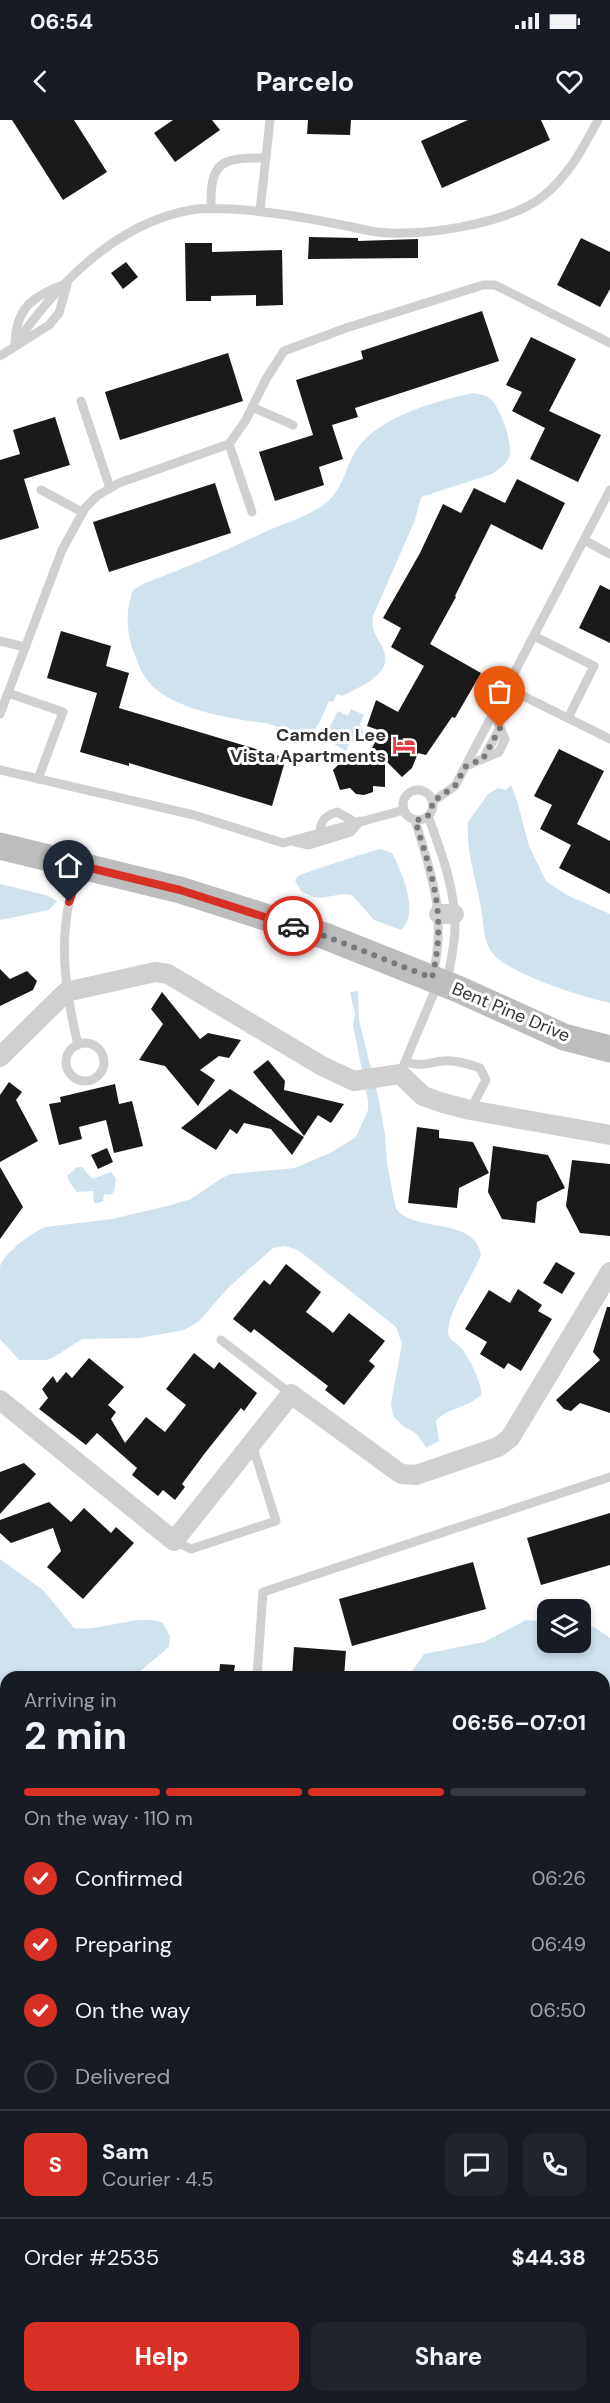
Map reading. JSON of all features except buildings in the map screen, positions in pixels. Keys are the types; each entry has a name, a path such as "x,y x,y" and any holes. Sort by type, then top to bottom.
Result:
{"street":[{"name":"Bent Pine Drive","path":"0,846 180,890 325,936 439,981 564,1038 610,1050"},
{"path":"0,1057 66,992 155,972 168,974 322,1066 354,1081 396,1071 423,1096 471,1110 610,1135"},
{"path":"0,1400 174,1541 291,1394 401,1474 416,1475 498,1447 510,1438 610,1272"}],"lane":[{"path":"261,211 270,120"},
{"path":"15,345 16,327 20,315 40,293 68,283 108,246 135,229 156,220 191,210 261,211 287,213 375,231 423,232 500,218 541,198 558,183 579,156 598,120"},
{"path":"211,209 210,183 219,168 235,159 266,158"},
{"path":"0,356 49,325 59,313 68,283"},
{"path":"0,714 62,550 82,512 97,496 110,488 229,444 284,351 346,328 483,285 495,285 610,343"},
{"path":"81,400 110,488"},
{"path":"252,407 293,424"},
{"path":"229,444 252,512"},
{"path":"41,490 82,512"},
{"path":"432,802 455,786 610,490"},
{"path":"584,540 610,554"},
{"path":"534,636 594,666 568,718"},
{"path":"0,640 25,647"},
{"path":"507,688 610,739"},
{"path":"8,693 63,712 38,779"},
{"path":"466,766 499,752 504,739 494,713"},
{"path":"0,770 194,815 283,843 292,841 309,845 321,837 351,832 358,822"},
{"path":"396,1071 439,981 455,927 434,888 415,820 406,815 404,810 405,799 412,792 422,791 427,793 432,802 431,812 428,816 415,820"},
{"path":"321,837 321,822 327,815 337,812 358,822 404,810"},
{"path":"428,816 445,864 447,914 438,952 439,981"},
{"path":"78,1045 66,992 64,937 69,902 82,866"},
{"path":"90,1044 100,1051 104,1063 99,1074 94,1078 82,1080 71,1075 68,1070 66,1064 69,1053 78,1045 90,1044"},
{"path":"396,1071 443,1061 466,1063 480,1068 486,1080 471,1110"},
{"path":"221,1340 291,1394"},
{"path":"174,1541 191,1549 276,1521 252,1444"},
{"path":"257,1671 263,1592 610,1477"}],"water":[{"path":"474,393 488,397 497,408 508,435 509,458 492,474 421,497 415,520 373,616 374,631 385,653 382,670 368,682 342,696 337,694 333,702 329,701 321,720 311,733 296,736 270,724 235,719 183,705 167,697 145,677 132,648 128,626 128,612 133,590 317,509 336,492 357,449 379,428 427,405"},
{"path":"351,709 364,715 360,724 364,734 357,742 350,742 346,751 334,744 337,738 327,732 338,711 348,716"},
{"path":"511,785 529,846 546,881 567,895 610,914 610,1003 567,991 532,977 504,963 491,952 485,936 470,857 468,822 488,794 498,788 506,790"},
{"path":"380,849 392,853 407,892 409,913 401,930 374,920 352,895 314,897 302,892 295,881 297,877 311,871"},
{"path":"0,884 46,895 57,901 49,910 0,920"},
{"path":"358,991 359,1021 378,1096 385,1135 387,1164 396,1209 405,1217 467,1234 476,1242 481,1254 457,1302 448,1331 449,1337 462,1349 472,1365 480,1384 481,1395 445,1413 436,1421 439,1441 426,1448 417,1434 403,1426 393,1416 391,1403 402,1344 396,1327 298,1250 285,1246 273,1248 228,1288 198,1322 184,1330 140,1338 82,1339 46,1360 19,1360 0,1339 0,1267 12,1250 33,1234 45,1227 112,1219 191,1199 231,1174 295,1168 332,1152 356,1137 368,1110 353,1025 355,1014 350,992"},
{"path":"77,1167 82,1167 92,1179 111,1172 116,1179 114,1192 110,1195 104,1194 103,1201 94,1203 93,1191 77,1192 67,1176"},
{"path":"0,1559 43,1590 74,1628 96,1628 142,1620 163,1623 170,1636 169,1647 140,1671 0,1671"},
{"path":"526,1620 537,1621 537,1653 591,1653 591,1627 594,1627 610,1638 610,1671 412,1671 424,1654 484,1642"}],"way so far":[{"path":"293,926 325,936 432,978 438,952 439,914 426,854 415,820 428,816 432,802 455,786 466,766 483,759 500,728"}],"place":[{"name":"Camden Lee Vista Apartments","path":"404,745"}],"route":[{"path":"69,902 82,866 180,890 293,926"}]}
